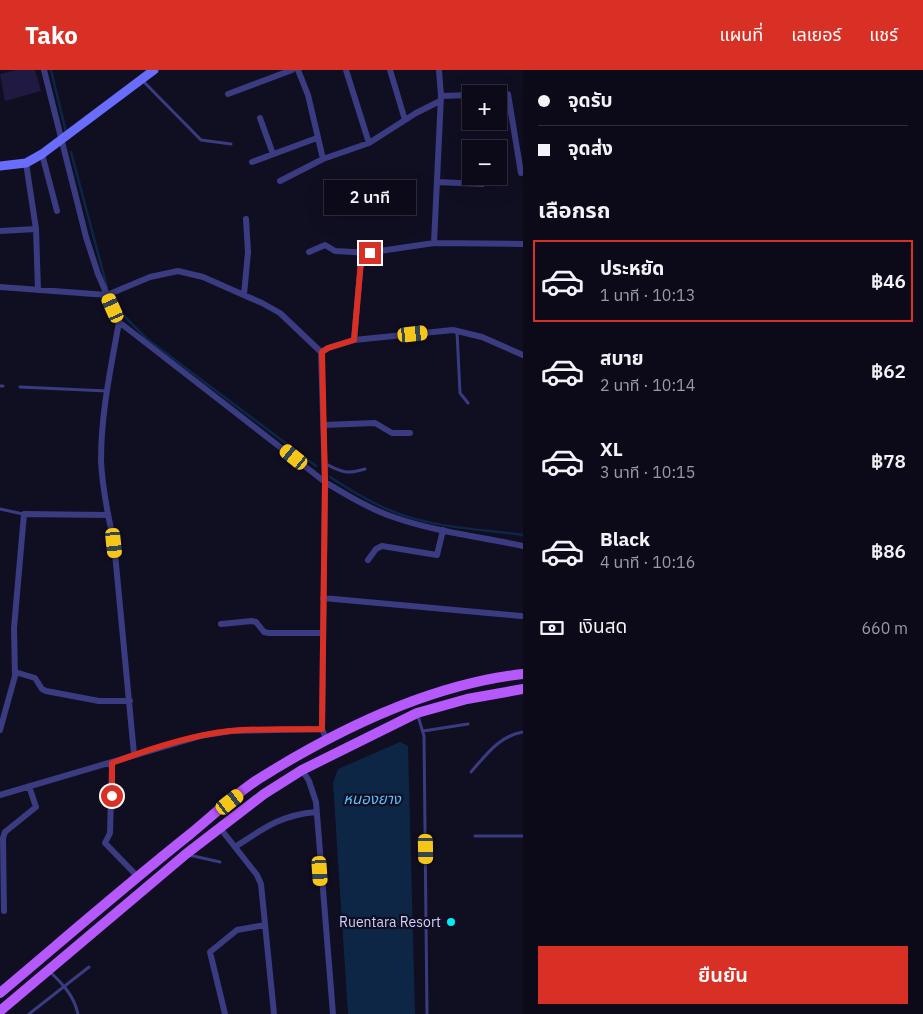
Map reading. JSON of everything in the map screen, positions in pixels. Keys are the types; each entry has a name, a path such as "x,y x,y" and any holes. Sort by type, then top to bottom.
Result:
{"main road":[{"path":"0,993 166,853 256,781 327,740 417,700 504,676 523,674"},
{"path":"0,1011 186,854 264,794 302,770 417,713 467,699 523,689"},
{"path":"166,853 175,864"}],"street":[{"path":"44,70 86,237 119,322 325,482 354,499 394,518 523,546"},
{"path":"0,166 26,163 42,154 154,70"},
{"path":"228,94 292,70"},
{"path":"298,70 308,95 323,159"},
{"path":"346,70 369,142"},
{"path":"390,70 405,120"},
{"path":"434,242 441,98 438,70"},
{"path":"507,94 521,173"},
{"path":"280,181 323,159 369,142 441,98 462,96"},
{"path":"260,118 273,154"},
{"path":"252,162 317,138"},
{"path":"42,154 58,211"},
{"path":"26,163 36,229 38,290"},
{"path":"437,182 462,183"},
{"path":"244,295 248,252 246,219"},
{"path":"0,231 36,229"},
{"path":"310,252 325,245 335,252 370,253 434,242 523,244"},
{"path":"354,340 361,261 370,253"},
{"path":"0,287 107,295 150,277 178,271 202,277 280,313 322,352 325,482 322,729 327,740"},
{"path":"119,322 107,391 101,460 107,515 114,543 134,754"},
{"path":"322,352 328,348 354,340 457,331 482,338 523,355"},
{"path":"323,425 375,423 389,432 410,433"},
{"path":"0,730 15,672 14,628 24,514 107,515"},
{"path":"368,560 376,549 382,546 438,555 443,530"},
{"path":"323,598 521,616"},
{"path":"221,624 252,621 256,622 264,632 269,633 324,633"},
{"path":"15,672 34,678 46,691 99,700 130,701"},
{"path":"0,795 200,736 230,731 322,729"},
{"path":"112,763 110,825 109,836 105,843 138,877"},
{"path":"302,770 309,781 316,812 333,1014"},
{"path":"4,912 3,838 5,832 36,807 29,786"},
{"path":"235,847 279,819 296,814 316,812"},
{"path":"220,828 257,874 262,884 274,1014"},
{"path":"225,1014 210,952 237,930 265,925"}],"lane":[{"path":"142,80 201,140 231,144"},
{"path":"457,331 460,393 468,403"},
{"path":"20,387 107,391"},
{"path":"324,463 344,473 365,469"},
{"path":"0,509 24,514"},
{"path":"417,713 423,731 427,1014"},
{"path":"423,731 468,724"},
{"path":"471,772 499,742 509,736 523,732"},
{"path":"475,836 523,836"},
{"path":"186,854 220,862"},
{"path":"29,1014 64,985 90,967"},
{"path":"49,970 64,985 76,1005 78,1014"}],"water":[{"name":"หนองยาง","path":"400,742 408,746 415,1014 348,1014 333,783 338,769"}],"building":[{"path":"16,70 35,70 41,91 5,101 0,74"}],"waterway":[{"path":"51,70 66,132"},
{"path":"71,152 107,287"},
{"path":"116,308 147,339 316,466"},
{"path":"330,477 385,508 425,522 523,535"}],"place":[{"name":"Ruentara Resort","path":"451,922"}],"route":[{"path":"112,796 112,763 134,754 200,736 230,731 322,729 325,482 322,352 328,348 354,340 354,316 361,261 370,253"}]}
